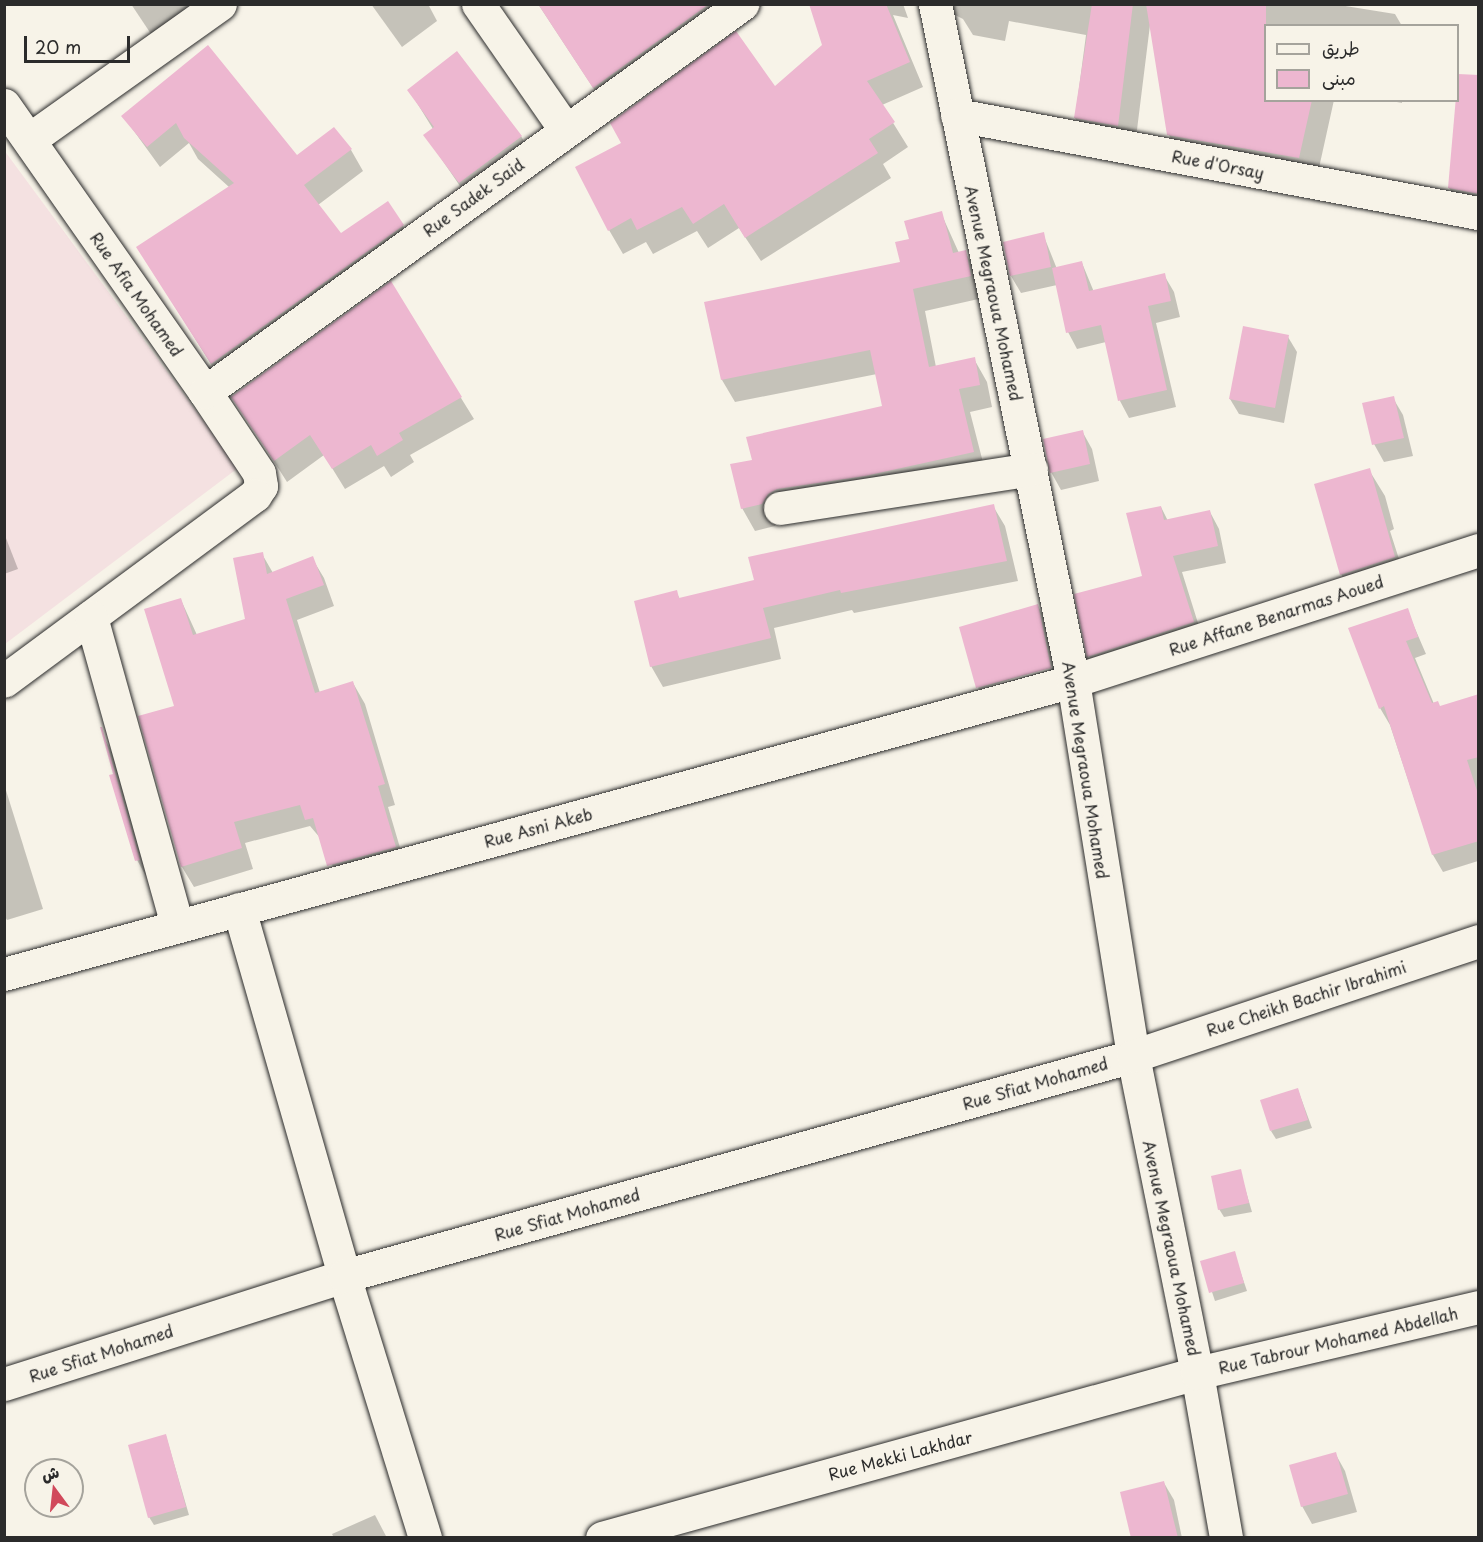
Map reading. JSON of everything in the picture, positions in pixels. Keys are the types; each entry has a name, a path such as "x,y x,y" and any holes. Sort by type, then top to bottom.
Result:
{"street":[{"path":"30,139 220,4"},
{"path":"478,4 566,129"},
{"name":"Rue Sadek Said","path":"205,392 742,4"},
{"name":"Avenue Megraoua Mohamed","path":"935,4 1073,681 1132,1056 1197,1373 1226,1538"},
{"name":"Rue Afia Mohamed","path":"4,105 30,139 259,473 261,486 255,495 91,617"},
{"name":"Rue d'Orsay","path":"957,116 1479,213"},
{"path":"780,508 1031,469"},
{"name":"Rue Affane Benarmas Aoued","path":"1073,681 1479,550"},
{"path":"4,681 91,617 177,924"},
{"name":"Rue Asni Akeb","path":"4,974 177,924 1073,681"},
{"path":"239,909 344,1276 425,1538"},
{"name":"Rue Cheikh Bachir Ibrahimi","path":"1132,1056 1479,940"},
{"name":"Rue Sfiat Mohamed","path":"4,1384 344,1276 1132,1056"},
{"name":"Rue Tabrour Mohamed Abdellah","path":"1197,1373 1479,1307"},
{"name":"Rue Mekki Lakhdar","path":"602,1538 1197,1373"}],"shaded area":[{"path":"4,150 238,468 5,644 4,644"}],"building":[{"path":"538,4 709,4 593,88"},
{"path":"809,4 886,4 910,62 867,81 895,122 869,139 878,153 745,238 724,204 693,224 682,207 637,230 631,218 608,231 575,167 621,143 610,123 736,31 775,86 822,45"},
{"path":"1092,4 1133,4 1118,126 1074,118"},
{"path":"1146,4 1266,4 1264,102 1312,102 1299,158 1167,135"},
{"path":"208,45 297,155 334,127 352,149 304,185 341,233 388,201 404,225 211,364 136,247 234,183 184,138 176,123 147,147 121,116"},
{"path":"457,51 522,136 459,183 423,135 434,127 407,90"},
{"path":"1459,74 1479,75 1479,194 1448,188 1456,102 1459,102"},
{"path":"942,211 953,253 966,250 971,276 913,289 929,367 975,357 980,385 959,389 974,452 865,476 777,489 768,494 762,504 741,509 730,464 752,460 746,437 882,406 870,350 721,380 704,302 900,262 895,242 909,239 904,221"},
{"path":"1044,232 1051,267 1010,276 1003,242"},
{"path":"1082,261 1089,291 1165,273 1171,301 1148,306 1167,390 1118,401 1101,325 1066,333 1052,268"},
{"path":"391,281 462,397 399,433 403,440 377,456 371,445 332,469 310,435 274,461 231,397"},
{"path":"1243,326 1289,335 1275,408 1229,399"},
{"path":"1394,396 1404,438 1372,445 1362,403"},
{"path":"1083,430 1090,464 1050,473 1043,439"},
{"path":"1370,468 1395,557 1340,575 1314,484"},
{"path":"994,504 1007,561 841,593 840,590 763,608 771,638 650,667 634,601 677,590 679,598 754,580 748,557"},
{"path":"1161,506 1164,520 1210,510 1218,546 1173,556 1194,622 1087,657 1074,594 1142,576 1126,513"},
{"path":"263,552 267,574 313,556 324,585 286,599 315,693 353,681 385,784 378,786 396,847 327,866 313,818 305,820 300,805 234,822 242,848 181,867 138,716 174,706 144,609 181,598 193,635 245,619 233,558"},
{"path":"1038,604 1051,668 976,688 959,627"},
{"path":"1408,608 1418,637 1406,641 1432,703 1438,701 1440,706 1479,694 1479,757 1467,760 1479,797 1479,841 1432,855 1384,706 1379,709 1348,628"},
{"path":"100,727 102,727 140,860 135,861 109,775 113,774"},
{"path":"1298,1088 1308,1120 1270,1131 1260,1100"},
{"path":"1241,1169 1249,1203 1218,1210 1211,1176"},
{"path":"1235,1251 1244,1283 1209,1293 1200,1261"},
{"path":"166,1434 186,1507 148,1518 128,1445"},
{"path":"1336,1452 1348,1494 1301,1507 1289,1465"},
{"path":"1164,1481 1178,1538 1131,1538 1120,1492"}]}
